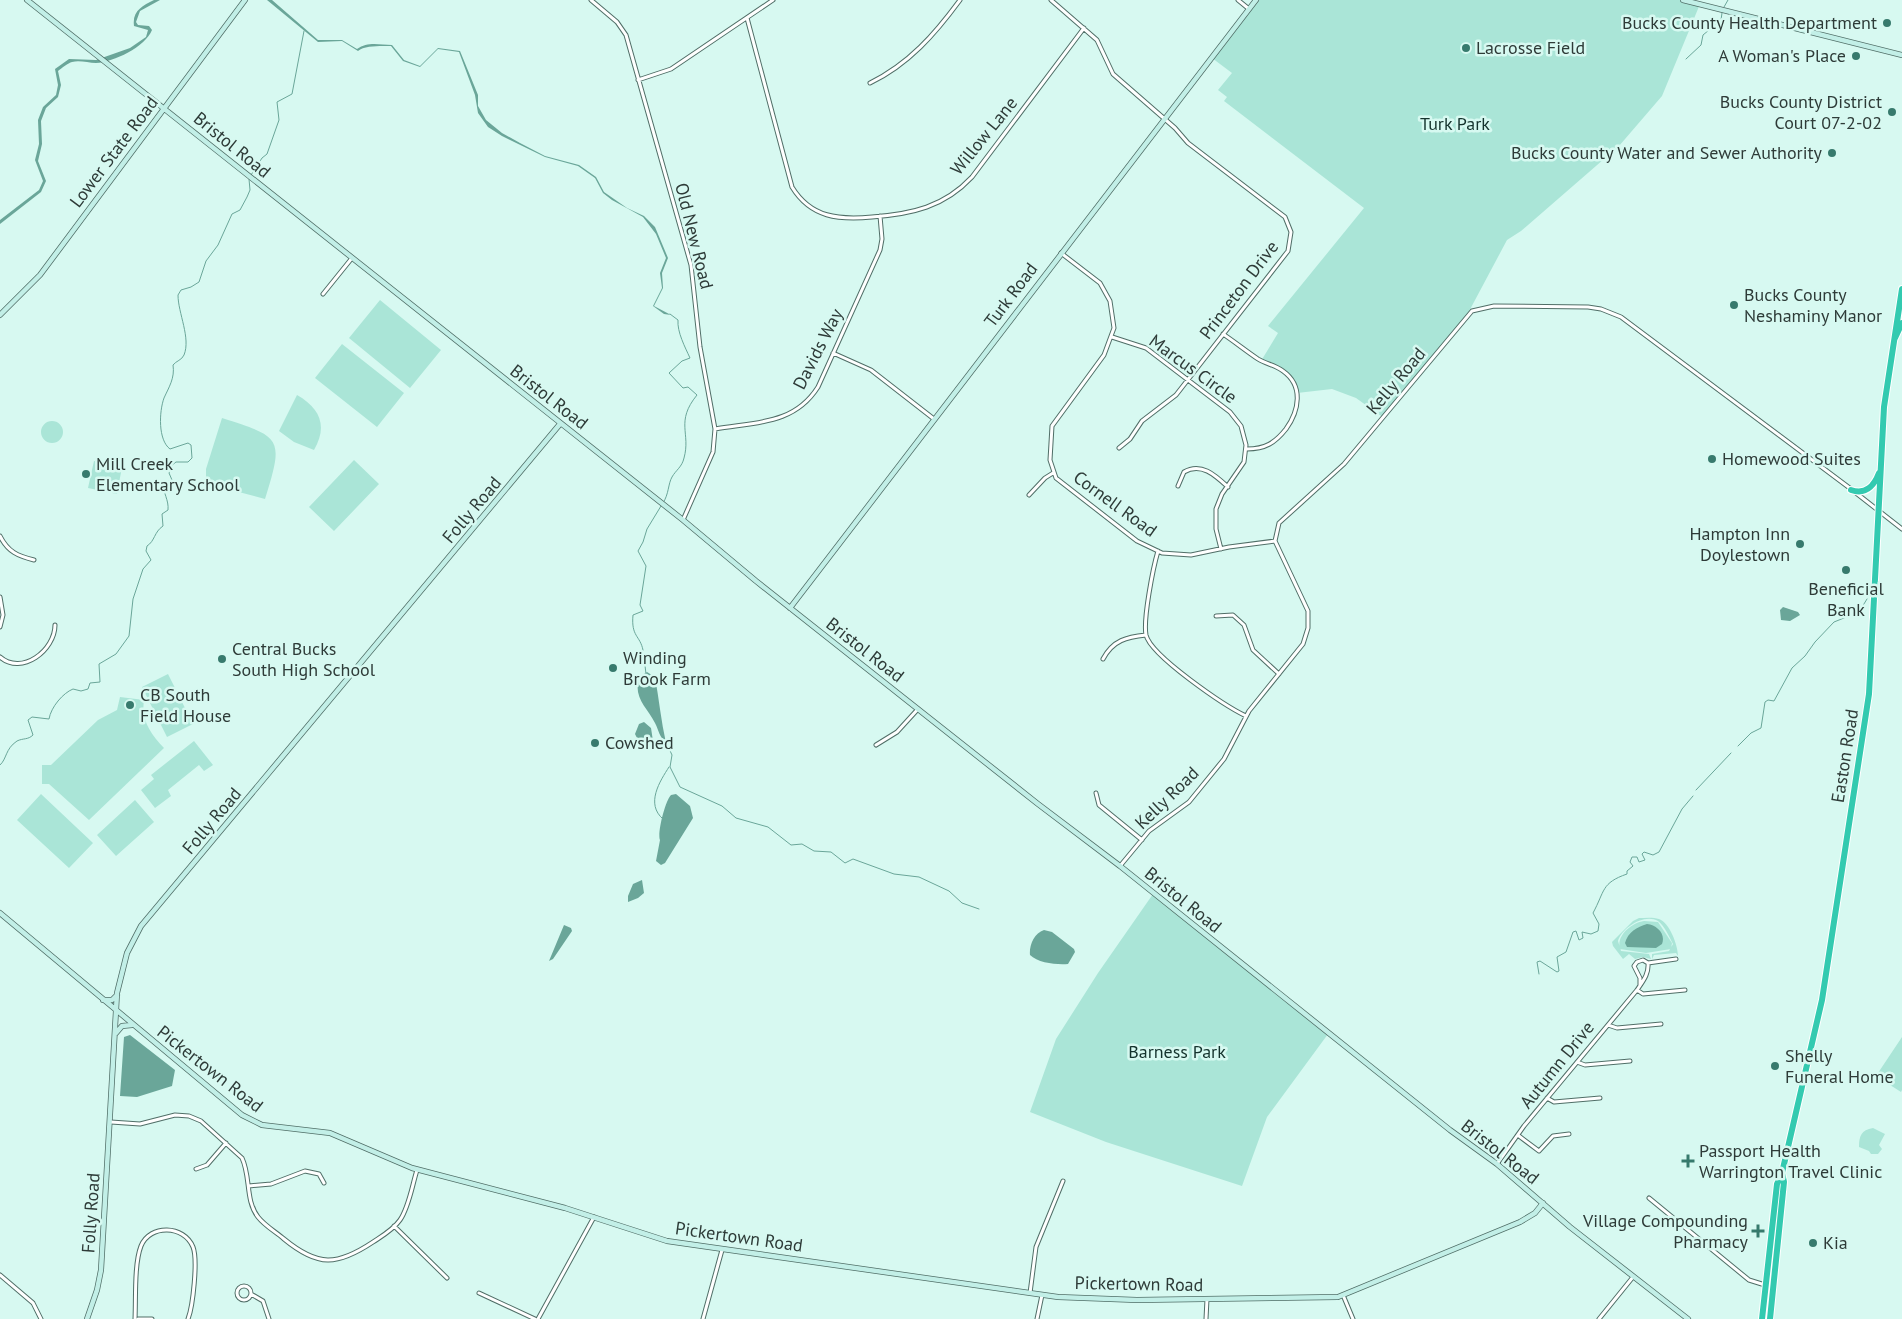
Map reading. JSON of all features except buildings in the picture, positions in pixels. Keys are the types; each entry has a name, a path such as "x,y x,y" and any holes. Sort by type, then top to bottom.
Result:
{"highway":[{"name":"Easton Road","path":"1762,1319 1777,1184 1782,1173 1822,1000 1869,694 1884,407 1902,289"},
{"name":"Easton Road","path":"1895,338 1902,323"},
{"path":"1851,490 1860,492 1867,490 1875,481 1880,469"},
{"name":"Easton Road","path":"1770,1319 1784,1182 1782,1173"}],"street":[{"name":"Bristol Road","path":"27,0 683,520 790,608 1120,866 1340,1043 1497,1164 1688,1319"},
{"name":"Lower State Road","path":"0,315 40,274 245,0"},
{"name":"Old New Road","path":"591,0 623,29 691,266 700,348 715,429 713,452 683,520"},
{"path":"638,80 671,69 773,0"},
{"path":"870,83 924,46 960,0"},
{"name":"Princeton Drive","path":"1051,0 1084,28 1100,45 1113,74 1175,128 1185,140 1285,217 1291,232 1288,251 1176,395 1138,424 1130,439 1119,448"},
{"path":"1238,0 1249,9"},
{"name":"Turk Road","path":"790,608 1256,0"},
{"path":"1683,0 1902,56"},
{"name":"Willow Lane","path":"747,18 787,175 794,190 807,205 827,216 847,219 908,213 927,208 951,196 966,183 1084,28"},
{"name":"Davids Way","path":"715,429 777,419 799,409 818,387 880,250 882,239 880,216"},
{"name":"Cornell Road","path":"1061,252 1096,278 1108,295 1113,315 1112,337 1099,362 1052,426 1050,460 1053,473 1061,482 1137,541 1158,551 1192,555 1275,541"},
{"path":"323,294 352,258"},
{"name":"Kelly Road","path":"1120,866 1154,827 1189,802 1229,752 1246,716 1303,644 1309,622 1306,606 1275,541 1279,523 1344,464 1472,311 1489,306 1588,307 1602,309 1621,318 1902,529"},
{"path":"1221,549 1216,529 1216,509 1219,499 1244,462 1247,449 1264,447 1280,437 1296,411 1297,393 1291,379 1282,371 1258,359 1223,334"},
{"name":"Marcus Circle","path":"1112,337 1146,348 1236,417 1244,434 1247,449"},
{"path":"833,353 871,370 934,419"},
{"name":"Folly Road","path":"87,1319 97,1290 101,1270 117,995 127,953 141,926 560,424"},
{"path":"1178,486 1184,472 1199,468 1215,475 1228,487"},
{"path":"1029,495 1045,478 1053,473"},
{"path":"0,536 5,546 18,556 34,560"},
{"path":"1158,551 1147,611 1146,635 1152,647 1160,656 1224,705 1246,716"},
{"path":"0,598 3,609 0,627"},
{"path":"1216,616 1232,615 1240,621 1253,650 1279,674"},
{"path":"0,657 14,664 26,663 35,659 52,639 55,625"},
{"path":"1103,658 1108,649 1121,639 1146,635"},
{"path":"876,745 897,732 918,709"},
{"path":"1096,793 1100,805 1142,840"},
{"name":"Pickertown Road","path":"0,913 242,1116 255,1123 269,1127 330,1133 418,1170 543,1202 667,1241 1042,1295 1106,1299 1207,1300 1344,1295 1520,1222 1535,1213 1543,1203"},
{"path":"1640,985 1635,964 1640,960 1648,963 1676,959"},
{"name":"Autumn Drive","path":"1497,1164 1547,1098 1637,990 1647,974 1648,963"},
{"path":"1637,990 1643,994 1684,990"},
{"path":"103,1000 112,1000 117,995"},
{"path":"1608,1025 1617,1028 1661,1024"},
{"path":"115,1035 122,1026 133,1025"},
{"path":"1577,1062 1585,1065 1630,1061"},
{"path":"1547,1098 1554,1102 1600,1098"},
{"path":"111,1122 140,1124 175,1115 184,1115 201,1121 244,1162 252,1207 259,1218 300,1253 312,1258 337,1260 352,1256 394,1226 403,1215 418,1170"},
{"path":"1519,1136 1539,1151 1553,1136 1569,1134"},
{"path":"196,1169 207,1165 226,1143"},
{"path":"249,1186 271,1184 305,1171 319,1174 324,1183"},
{"path":"1030,1294 1036,1247 1063,1181"},
{"path":"1649,1198 1749,1280 1773,1285"},
{"path":"479,1293 537,1319 594,1218"},
{"path":"394,1226 447,1278"},
{"path":"152,1319 136,1319 141,1248 145,1240 154,1233 169,1230 185,1236 194,1252 191,1310 188,1319"},
{"path":"703,1319 722,1250"},
{"path":"0,1275 33,1303 41,1319"},
{"path":"1600,1319 1634,1277"},
{"path":"252,1294 248,1299 243,1300 238,1297 237,1292 240,1287 245,1285 250,1289 252,1294 263,1301 268,1319"},
{"path":"1037,1319 1042,1295"},
{"path":"1344,1295 1353,1319"},
{"path":"1206,1319 1207,1300"}],"green space":[{"name":"Turk Park","path":"1258,0 1683,0 1700,4 1662,96 1619,146 1521,231 1507,240 1466,317 1384,418 1356,398 1332,389 1297,393 1291,381 1283,373 1261,361 1278,333 1268,326 1364,208 1224,101 1227,97 1218,90 1232,73 1212,58"},
{"path":"380,300 441,350 410,388 349,338"},
{"path":"342,344 404,393 377,427 315,378"},
{"path":"297,395 311,406 319,418 321,425 320,433 314,450 294,442 279,431"},
{"path":"222,418 257,430 267,436 273,443 276,452 275,463 265,499 216,486 206,478 206,469"},
{"path":"52,421 60,424 63,432 60,440 52,443 44,440 41,432 44,424"},
{"path":"354,460 379,484 334,531 309,507"},
{"path":"94,461 122,467 117,494 88,488"},
{"path":"168,674 193,724 167,737 142,687"},
{"path":"120,697 144,700 145,720 164,748 89,820 49,784 42,784 42,765 51,765 98,720 117,710"},
{"path":"194,741 213,765 204,771 199,765 168,790 171,796 155,808 141,790 154,779 151,775"},
{"path":"41,794 93,843 69,868 17,820"},
{"path":"135,800 154,822 116,856 97,835"},
{"name":"Barness Park","path":"1153,894 1328,1034 1267,1117 1242,1186 1106,1142 1030,1112 1056,1039 1098,973"},
{"path":"1639,918 1654,918 1663,921 1673,935 1678,956 1676,953 1654,955 1652,959 1652,954 1669,951 1673,944 1667,932 1658,921 1646,919 1634,923 1624,931 1618,941 1621,951 1649,954 1651,959 1643,957 1635,959 1629,954 1623,959 1612,942 1633,921"},
{"path":"1644,921 1658,922 1672,943 1671,949 1646,953 1620,949 1619,944 1622,935 1634,924"},
{"path":"1902,1037 1902,1090 1901,1092 1876,1076"},
{"path":"1873,1128 1885,1134 1879,1145 1882,1149 1878,1154 1871,1154 1869,1151 1859,1147 1862,1134 1866,1130"}],"shaded area":[{"path":"154,0 160,0 140,11 136,22 138,25 149,26 152,30 143,42 136,48 120,57 103,62 72,62 58,71 61,85 58,97 46,108 41,121 42,144 38,161 46,181 41,192 0,224 0,220 39,190 43,181 35,160 39,144 38,120 43,107 56,95 58,85 55,69 69,59 96,60 130,48 146,37 148,30 134,26 135,16 142,7"},
{"path":"267,0 272,0 318,40 342,40 357,49 370,44 392,45 404,60 420,66 438,48 460,51 478,95 478,106 486,120 502,133 545,156 579,165 596,177 604,192 627,208 644,216 655,227 668,258 662,273 663,288 654,306 671,315 664,314 653,306 662,288 660,273 666,258 656,234 643,217 612,200 603,193 595,178 578,166 545,157 488,127 478,113 475,95 459,52 438,49 420,67 403,61 391,46 369,47 358,51 342,41 318,42"},
{"path":"1783,607 1798,612 1800,615 1790,621 1781,620 1780,610"},
{"path":"647,672 655,677 666,743 660,736 655,723 639,697 639,677"},
{"path":"644,722 651,728 653,741 651,749 643,750 635,734 639,724"},
{"path":"676,794 690,806 693,818 665,863 661,865 656,861 664,810 671,795"},
{"path":"642,880 644,893 628,902 628,896 633,884"},
{"path":"1647,924 1654,926 1660,931 1663,937 1662,944 1656,948 1627,947 1626,939 1631,933 1636,928"},
{"path":"564,925 571,928 572,931 553,959 549,961"},
{"path":"1044,930 1052,932 1074,949 1075,952 1068,964 1048,963 1033,958 1030,955 1033,940 1037,934"},
{"path":"130,1035 175,1070 172,1086 137,1097 120,1096 124,1037"}],"waterway":[{"path":"1724,7 1728,0"},
{"path":"1686,59 1701,45 1703,35 1721,20 1722,13"},
{"path":"251,175 262,158 267,154 279,120 277,102 292,94 304,31"},
{"path":"0,765 13,744 33,735 28,720 32,717 49,719 55,705 65,694 73,689 81,691 88,689 90,683 100,682 99,664 116,654 129,636 133,599 143,569 151,560 146,551 147,546 163,526 162,514 168,510 163,483 172,480 169,473 172,465 176,462 188,462 192,458 191,445 188,443 170,449 166,445 161,425 162,404 170,386 173,365 183,357 186,348 178,295 181,290 199,282 206,261 218,245 232,214 240,210 247,197 250,190 249,179"},
{"path":"663,503 672,477 683,461 686,449 685,420 690,404 697,395 688,387 683,388 669,373 682,361 690,358 680,334 678,320 670,314"},
{"path":"643,650 633,628 633,615 643,611 640,605 646,566 638,551 647,529 661,506"},
{"path":"1738,746 1751,733 1761,728 1765,702 1768,700 1774,701 1792,668 1805,656 1834,622 1859,612 1867,599"},
{"path":"644,657 646,674"},
{"path":"666,742 672,755 670,767 680,787 722,806 736,818 768,827 791,845 802,844 814,851 831,852 845,863 853,859 894,874 919,877 949,891 962,903 979,909"},
{"path":"1696,790 1731,753"},
{"path":"663,819 655,807 655,800 658,786 669,767"},
{"path":"1539,974 1537,962 1540,961 1557,972 1559,971 1557,957 1566,952 1573,932 1576,931 1579,940 1583,938 1582,932 1591,934 1598,931 1599,924 1593,913 1608,884 1627,874 1627,871 1633,866 1630,862 1632,857 1637,857 1639,862 1645,860 1642,854 1644,852 1653,855 1659,852 1682,809 1693,796"}],"place":[{"name":"Bucks County Health Department","path":"1887,23"},
{"name":"Lacrosse Field","path":"1466,48"},
{"name":"A Woman's Place","path":"1856,56"},
{"name":"Bucks County District Court 07-2-02","path":"1892,112"},
{"name":"Bucks County Water and Sewer Authority","path":"1832,153"},
{"name":"Bucks County Neshaminy Manor","path":"1734,305"},
{"name":"Homewood Suites","path":"1712,459"},
{"name":"Mill Creek Elementary School","path":"86,474"},
{"name":"Hampton Inn Doylestown","path":"1800,544"},
{"name":"Beneficial Bank","path":"1846,570"},
{"name":"Central Bucks South High School","path":"222,659"},
{"name":"Winding Brook Farm","path":"613,668"},
{"name":"CB South Field House","path":"130,705"},
{"name":"Cowshed","path":"595,743"},
{"name":"Shelly Funeral Home","path":"1775,1066"},
{"name":"Passport Health Warrington Travel Clinic","path":"1688,1161"},
{"name":"Village Compounding Pharmacy","path":"1758,1231"},
{"name":"Kia","path":"1813,1243"}]}
